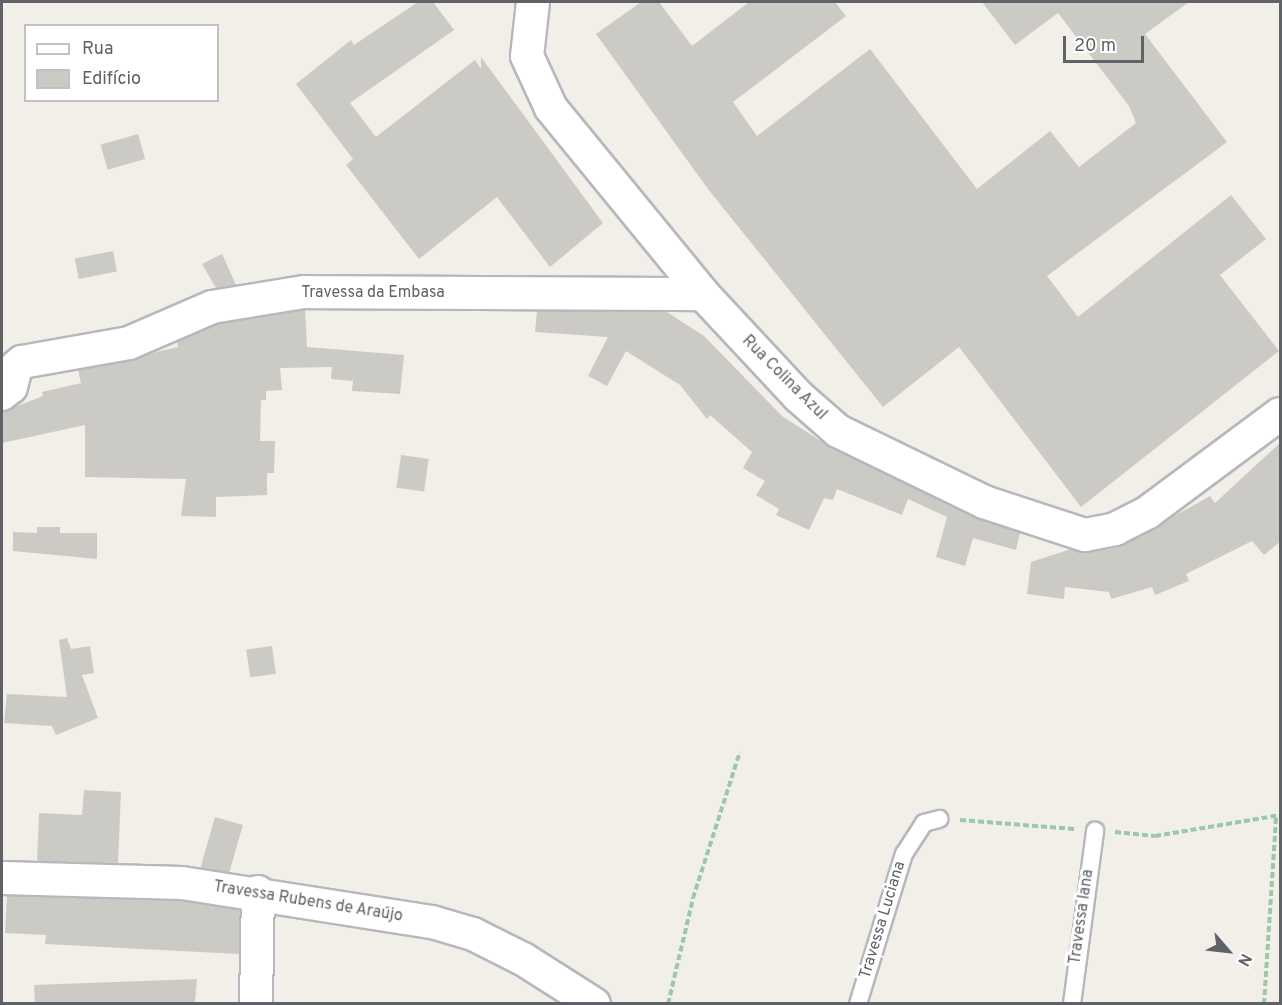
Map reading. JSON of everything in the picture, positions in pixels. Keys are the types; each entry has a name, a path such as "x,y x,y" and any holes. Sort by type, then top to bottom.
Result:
{"street":[{"name":"Rua Colina Azul","path":"533,2 527,56 551,108 703,294 798,396 838,431 984,502 1065,531 1085,535 1115,529 1148,512 1281,414"},
{"name":"Travessa da Embasa","path":"2,394 11,387 16,367 22,362 129,343 213,307 304,292 703,294"},
{"name":"Travessa Rubens de Araújo","path":"2,878 105,878 258,892 371,910 474,934 594,1004"},
{"path":"256,1004 258,892"}],"lane":[{"name":"Travessa Luciana","path":"858,1004 904,854 924,823 939,819"},
{"name":"Travessa Iana","path":"1072,1004 1095,831"}],"path":[{"path":"668,1004 693,898 740,752"},
{"path":"939,819 1155,836 1278,816 1264,1004"}],"building":[{"path":"418,2 433,2 454,30 350,103 376,137 475,60 481,69 481,57 603,223 550,267 497,197 419,259 346,165 353,159 296,84 351,40 354,45"},
{"path":"641,2 659,2 692,46 749,2 835,2 846,16 733,102 757,136 870,49 977,189 1050,131 1079,167 1136,123 1129,106 1058,13 1015,45 982,2 1189,2 1145,34 1227,142 1047,276 1078,317 1231,195 1266,239 1220,275 1279,351 1081,507 959,347 883,407 708,189 596,34"},
{"path":"138,134 145,159 108,170 101,145"},
{"path":"113,251 117,272 79,279 75,258"},
{"path":"222,254 236,285 216,288 202,264"},
{"path":"305,310 307,347 404,355 400,394 352,391 353,381 331,379 332,367 280,368 282,390 266,391 266,400 261,400 260,441 275,441 274,473 267,473 267,495 216,497 216,517 181,516 186,479 85,477 85,425 2,443 2,412 43,396 42,392 81,383 78,370 178,347 177,342 217,324"},
{"path":"537,311 667,312 704,336 782,416 830,447 976,518 1020,533 1016,550 973,538 965,566 936,557 947,517 908,499 902,515 837,489 833,500 824,498 809,530 776,515 779,509 756,495 765,481 743,468 752,452 710,415 707,419 680,385 626,351 607,386 588,376 608,337 535,332"},
{"path":"1281,442 1281,541 1264,555 1252,541 1186,574 1189,581 1155,595 1152,587 1111,599 1109,592 1065,587 1064,599 1027,594 1031,562 1071,549 1088,553 1119,547 1210,496 1215,503"},
{"path":"401,455 429,459 424,492 396,488"},
{"path":"37,527 60,527 60,533 97,533 97,559 13,551 13,532 37,533"},
{"path":"67,638 71,649 90,646 94,673 82,675 98,718 56,735 52,726 4,723 7,694 67,697 59,640"},
{"path":"272,646 276,674 250,677 246,650"},
{"path":"84,790 121,792 118,863 37,861 39,813 82,815"},
{"path":"215,817 243,825 228,876 200,868"},
{"path":"7,896 180,901 240,910 239,954 45,944 46,935 5,933"},
{"path":"197,979 195,1004 35,1004 34,985"}]}
